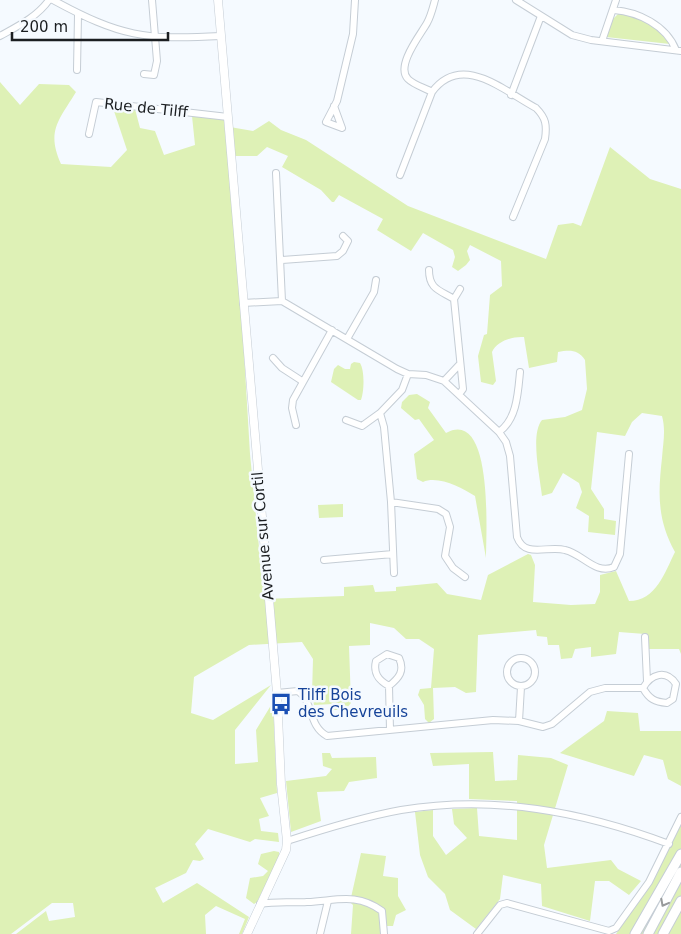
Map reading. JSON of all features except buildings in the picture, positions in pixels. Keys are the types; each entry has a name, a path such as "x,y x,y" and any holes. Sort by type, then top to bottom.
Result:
{"highway":[{"path":"635,934 681,854"},
{"path":"648,934 681,872"},
{"path":"663,934 681,901"}],"main road":[{"path":"218,0 228,117"},
{"name":"Avenue sur Cortil","path":"228,117 277,693 281,784 287,841 286,850 247,934"}],"street":[{"path":"0,36 32,18 51,0 78,15 121,32 155,38 221,36"},
{"path":"144,74 154,75 157,61 152,0"},
{"path":"334,106 353,34 355,0"},
{"path":"432,92 408,79 404,73 404,65 414,42 428,22 435,0"},
{"path":"516,0 572,35 678,51"},
{"path":"602,41 616,0"},
{"path":"614,10 643,16 671,39 678,51"},
{"path":"77,70 78,15"},
{"path":"511,94 541,16"},
{"path":"400,175 432,92 437,86 454,75 478,75 536,108 543,115 547,125 545,139 513,217"},
{"name":"Rue de Tilff","path":"89,134 96,102 228,117"},
{"path":"276,173 282,260 282,301"},
{"path":"282,260 337,256 343,251 348,241 343,236"},
{"path":"429,270 429,282 454,299"},
{"path":"347,339 374,292 376,280"},
{"path":"460,289 454,299 462,389 460,393"},
{"path":"243,304 282,301 408,374 426,375 444,380 460,393 499,432 506,442 510,456 517,537 521,545 531,550 567,550 598,568 605,570 614,567 620,554 629,454"},
{"path":"296,425 292,400 332,330"},
{"path":"274,358 288,372 302,381"},
{"path":"444,380 459,365"},
{"path":"499,432 507,426 513,416 520,372"},
{"path":"346,420 362,426 380,413 402,390 408,374"},
{"path":"380,413 384,427 391,502 394,573"},
{"path":"391,502 438,509 446,514 450,527 445,556 446,561 466,576"},
{"path":"324,560 393,554"},
{"path":"645,637 647,681"},
{"path":"389,686 379,679 374,671 376,661 387,654 399,658 402,668 401,674 389,686 390,730"},
{"path":"519,657 529,660 535,669 532,679 528,684 521,686 511,681 507,669 514,659 519,657"},
{"path":"663,674 671,677 676,684 673,699 667,703 655,702 647,696 643,688 653,676 663,674"},
{"path":"519,721 521,686"},
{"path":"277,693 298,691 305,695 313,723 319,732 327,736 493,720 519,721 544,727 552,724 590,692 605,688 643,688"},
{"path":"287,841 334,826 400,810 460,804 536,807 619,825 668,844"},
{"path":"477,934 500,905 507,902 609,931 616,928 649,882 681,817"},
{"path":"260,904 328,901 336,898 352,899 376,907 384,914 384,934"},
{"path":"320,934 328,901"}],"green space":[{"path":"619,13 644,19 670,41 670,44 606,37 611,21"},
{"path":"0,82 20,105 39,84 69,85 76,92 56,126 55,143 61,164 111,167 127,150 113,108 135,109 140,128 155,131 164,155 195,145 192,116 224,120 241,303 250,454 264,599 344,596 344,587 373,585 375,592 396,591 396,587 437,583 447,594 481,600 488,575 528,554 531,555 535,565 533,602 571,605 595,604 600,592 600,575 616,571 629,601 638,600 653,591 675,552 665,528 660,506 664,432 662,416 642,413 632,422 625,436 597,432 591,489 604,509 604,519 616,521 615,535 588,532 589,516 576,508 582,492 579,483 563,473 552,493 542,496 536,445 538,427 542,420 565,417 582,410 587,389 585,360 576,352 562,351 558,352 557,362 529,368 524,337 515,337 501,342 492,352 496,381 493,385 481,382 478,356 484,335 487,334 490,295 502,286 501,261 470,245 467,251 470,260 458,271 452,267 455,257 453,250 423,233 411,251 377,230 383,219 339,195 332,202 321,190 282,167 288,156 267,147 257,156 234,156 230,127 253,131 269,121 281,130 306,140 408,206 546,259 558,225 573,223 581,226 610,147 650,179 681,189 681,654 679,649 648,649 645,634 619,632 616,654 591,657 591,647 575,649 572,658 561,659 559,645 548,645 547,637 537,636 536,630 478,635 476,692 466,693 455,687 433,688 434,719 429,723 425,719 424,705 418,695 420,689 431,688 434,649 419,639 406,639 394,628 370,623 370,645 349,646 351,703 345,710 334,710 333,704 314,705 312,694 313,659 302,642 249,645 194,677 191,713 213,720 271,685 235,730 235,764 258,762 256,730 273,702 277,793 260,798 269,816 259,819 261,831 278,833 279,842 255,839 250,842 208,829 195,844 204,859 200,861 193,860 186,873 155,888 163,903 197,883 249,917 242,934 239,934 245,919 216,906 205,915 206,934 16,934 46,911 49,921 75,917 73,903 52,903 11,934 0,934"},
{"path":"354,362 360,363 363,371 361,400 358,400 331,382 334,369 338,365 345,369 350,369 351,364"},
{"path":"417,394 430,402 428,408 446,433 462,430 472,438 480,455 486,502 486,558 475,496 443,481 429,480 423,482 417,479 414,454 434,440 419,419 415,420 401,408 402,402 409,395"},
{"path":"343,504 343,517 319,518 318,505"},
{"path":"607,711 638,713 640,731 681,731 681,786 668,779 663,760 644,755 634,776 560,753 604,721"},
{"path":"493,752 495,781 517,780 518,755 551,758 568,765 544,845 547,868 611,860 618,869 641,881 629,895 609,881 595,881 590,921 542,906 541,884 503,875 500,899 476,929 450,910 445,894 428,877 420,855 415,812 433,810 433,836 446,855 467,838 454,824 452,809 477,808 479,836 517,840 517,801 469,799 469,764 433,766 430,753"},
{"path":"322,753 330,753 332,758 376,757 377,778 349,782 344,791 317,792 321,821 291,832 286,781 326,776 332,769 323,766"},
{"path":"681,823 681,934 616,934 651,881"},
{"path":"274,851 279,852 279,857 257,902 254,904 246,898 250,878 263,876 268,871 258,864 261,854"},
{"path":"361,853 386,856 383,876 398,878 398,896 406,910 396,915 393,926 381,926 381,934 351,934 353,905 350,902"}],"place":[{"name":"Tilff Bois des Chevreuils","path":"281,704"}]}
